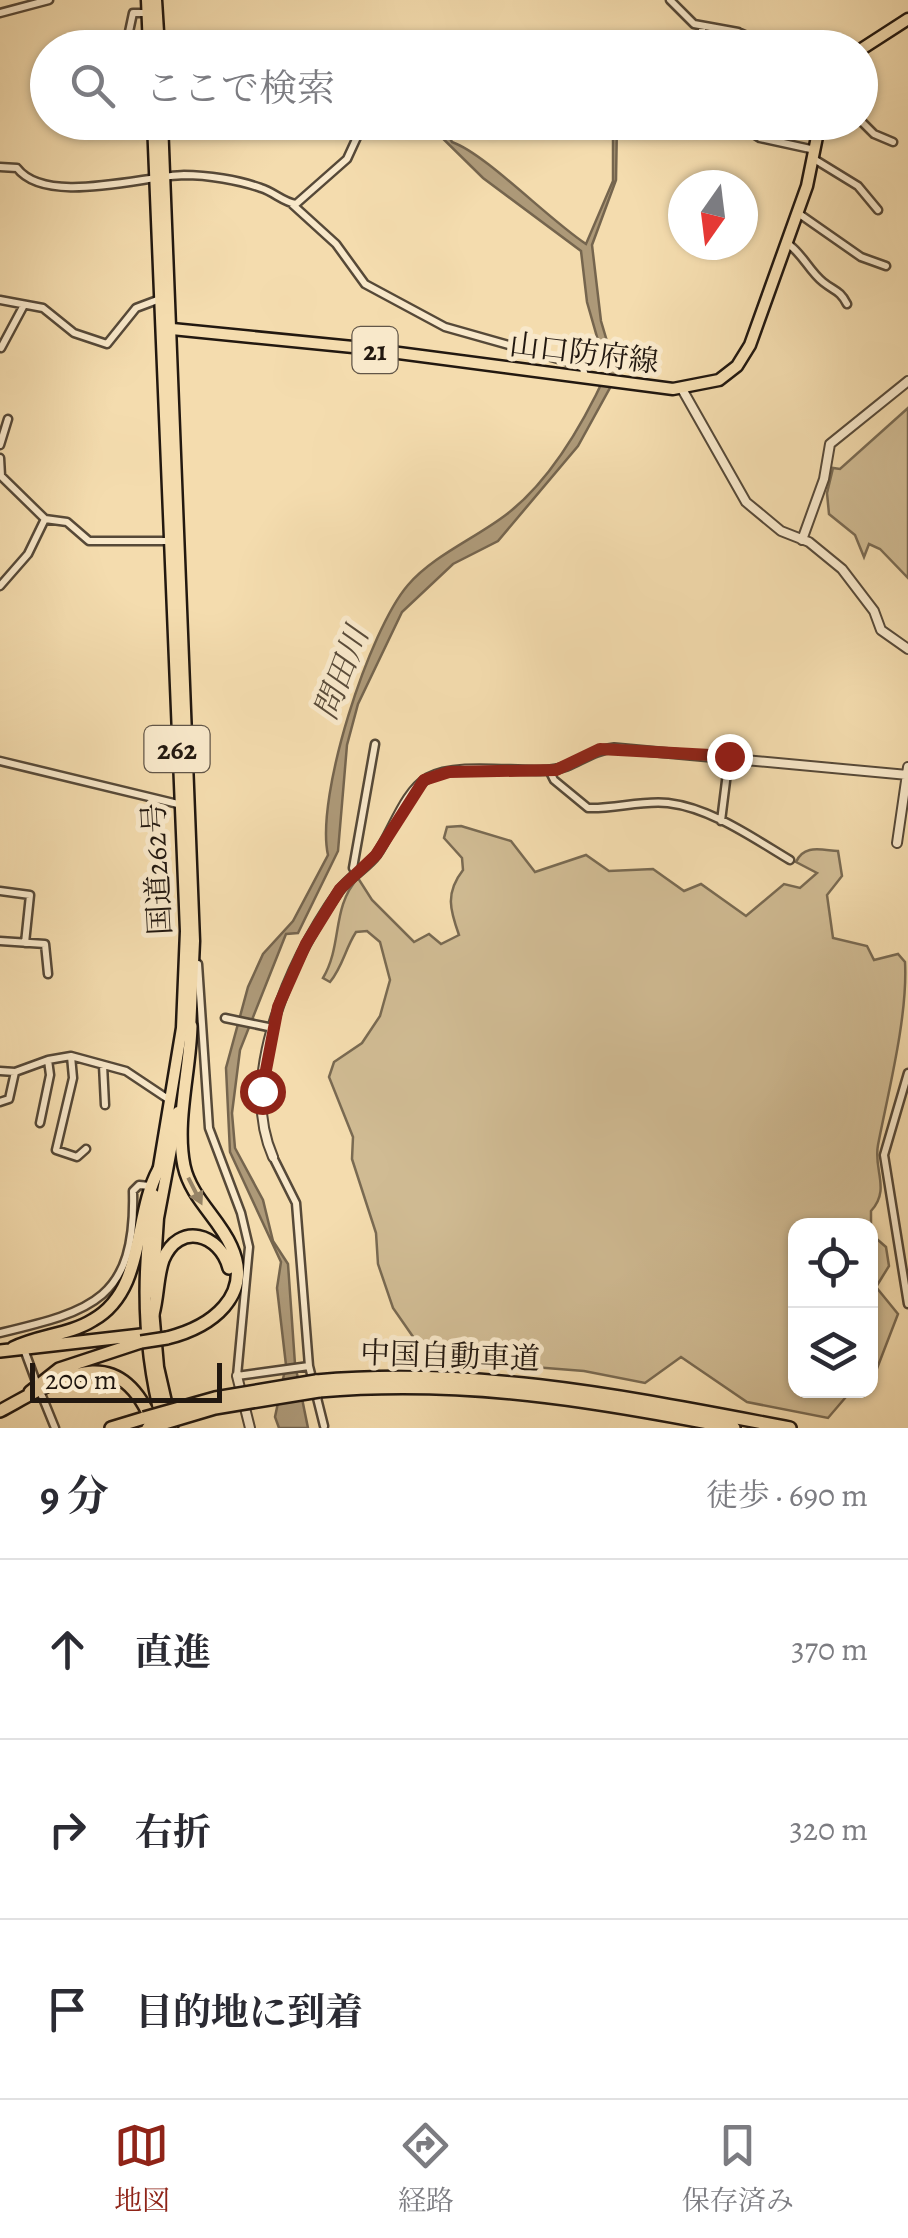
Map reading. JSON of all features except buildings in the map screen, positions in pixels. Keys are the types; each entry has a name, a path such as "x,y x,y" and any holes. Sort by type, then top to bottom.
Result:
{"highway":[{"path":"11,1346 167,1334 211,1322 228,1305 236,1281 231,1246 195,1194 184,1165 191,1026"},
{"path":"11,1346 90,1322 114,1305 128,1278 158,1169"},
{"path":"153,1314 162,1263 176,1241 201,1236 219,1244 230,1269 222,1302 202,1320 167,1334"},
{"path":"0,1401 20,1401 59,1370 141,1338"},
{"path":"0,1411 82,1372 113,1373 136,1390 149,1425"},
{"name":"中国自動車道","path":"111,1428 149,1425 215,1398 418,1375 526,1381 790,1428"},
{"name":"中国自動車道","path":"317,1386 524,1391 734,1428"}],"main road":[{"path":"147,0 149,30"},
{"path":"156,0 157,30"},
{"path":"878,38 908,19"},
{"name":"国道262号","path":"155,140 160,178 184,805 186,970 172,1101 158,1169"},
{"name":"国道262号","path":"161,140 162,299 166,328"},
{"name":"山口防府線","path":"166,328 353,346 682,389 719,380 744,356 798,213 817,140"},
{"name":"国道262号","path":"172,1428 158,1367 153,1314 158,1218 191,1026 193,897 184,805"},
{"path":"152,1187 144,1314 164,1428"}],"street":[{"path":"0,12 49,0"},
{"path":"670,0 676,11 702,26 726,30"},
{"path":"129,30 132,13 148,13"},
{"path":"878,136 893,142"},
{"path":"292,204 347,159 356,140"},
{"path":"766,140 815,155 858,186 878,210"},
{"path":"0,167 17,168 29,180 80,186 184,175 246,184 292,204 336,244 365,284 444,327 569,362 587,372 586,379"},
{"path":"798,213 861,257 886,266"},
{"path":"787,244 803,254 824,283 840,290 847,304"},
{"path":"0,300 43,308 74,333 107,344 136,308 149,300 162,299"},
{"path":"0,348 24,306"},
{"path":"802,540 824,479 830,444 908,381"},
{"path":"682,389 739,493 781,531 802,540 842,569 874,611 880,630 908,649"},
{"path":"0,445 8,418"},
{"path":"0,458 0,476 45,519 68,522 89,541 174,541"},
{"path":"0,586 28,554 45,519"},
{"path":"356,872 353,868 375,744"},
{"path":"324,1426 306,1367 296,1203 265,1133 262,1100 272,1028 306,944 356,872 376,855 415,790 432,776 549,770 600,749 729,756 907,775"},
{"path":"722,821 729,756"},
{"path":"0,761 184,805"},
{"path":"897,842 908,767"},
{"path":"549,770 554,780 588,808 666,802 722,821 790,860"},
{"path":"0,891 30,895 26,943"},
{"path":"193,897 209,1128 249,1247 238,1376 250,1428"},
{"path":"0,941 45,944 48,974"},
{"path":"226,1018 272,1028"},
{"path":"0,1072 15,1072 72,1056 126,1071 163,1100 172,1101"},
{"path":"72,1056 73,1078 56,1150 77,1157 86,1149"},
{"path":"40,1123 50,1075 48,1060"},
{"path":"104,1066 105,1104"},
{"path":"0,1102 9,1099 15,1072"},
{"path":"908,1073 884,1156 908,1304"},
{"path":"11,1346 92,1306 112,1288 125,1257 133,1191 139,1184 152,1187"},
{"path":"0,1333 34,1379"},
{"path":"238,1376 306,1367"},
{"path":"42,1396 56,1428"}],"shaded area":[{"path":"444,140 482,159 586,244 613,181 613,140 617,140 616,180 592,245 601,321 617,375 578,446 498,541 453,564 402,612 358,704 347,745 338,851 298,933 286,934 240,1050 232,1113 235,1148 263,1200 273,1241 288,1264 295,1364 308,1428 279,1428 275,1417 286,1365 277,1288 281,1262 230,1152 226,1068 248,987 263,954 293,921 328,855 326,829 337,756 362,675 393,607 418,574 507,514 538,484 577,430 607,372 587,302 581,251 483,178"},
{"path":"908,408 908,578 880,549 869,544 864,557 855,535 829,514 827,493 833,468 840,469"},
{"path":"461,826 511,841 535,872 586,855 609,871 653,869 684,891 701,884 746,916 784,884 800,888 817,873 796,862 799,856 814,849 838,851 842,876 827,895 833,938 867,946 874,960 898,954 905,962 905,983 878,1145 880,1195 871,1218 788,1218 788,1398 845,1398 828,1418 747,1402 681,1357 645,1383 584,1371 442,1360 416,1341 393,1308 378,1264 376,1233 352,1159 353,1137 329,1077 334,1062 362,1043 380,1016 390,980 380,942 367,931 356,932 330,982 323,978 344,902 358,878 372,900 414,942 429,934 441,944 459,935 451,902 463,870 462,858 444,838 447,827"},
{"path":"878,1240 886,1247 889,1266 878,1284"},
{"path":"878,1289 898,1314 878,1366"}],"route":[{"path":"262,1091 278,1007 306,944 340,889 376,855 424,780 449,772 556,770 600,749 729,756"}],"water label":[{"name":"問田川","path":"341,673"}]}
